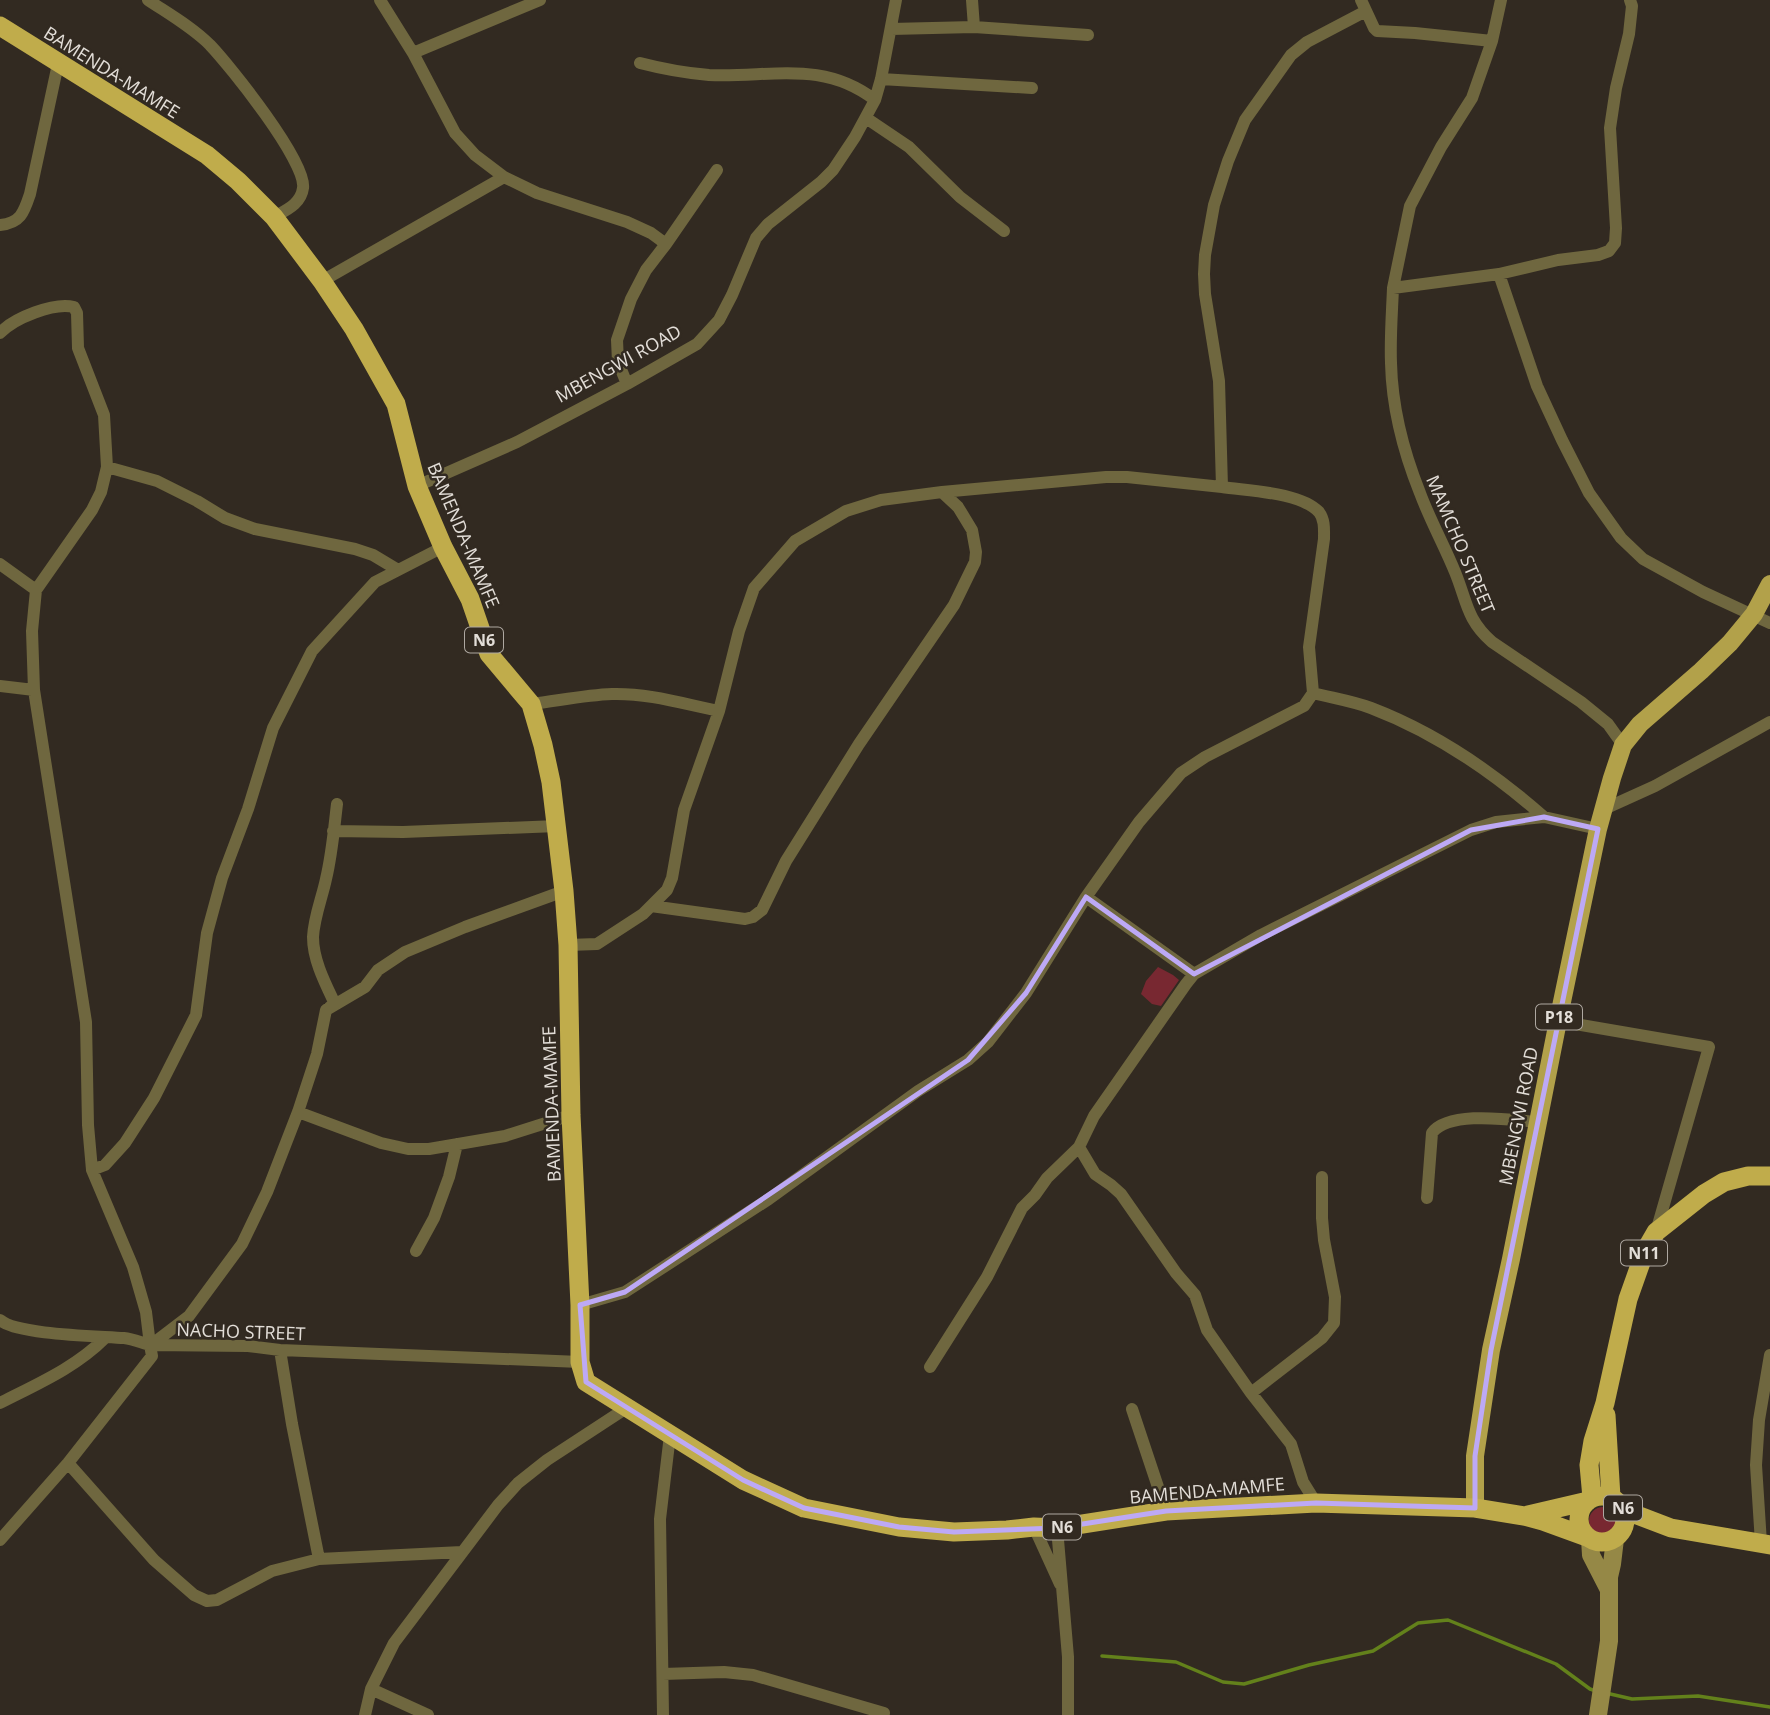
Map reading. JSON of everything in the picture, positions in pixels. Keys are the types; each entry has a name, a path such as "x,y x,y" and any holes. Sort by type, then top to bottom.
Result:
{"highway":[{"name":"BAMENDA-MAMFE","path":"0,26 207,155 274,217 322,281 354,330 396,404 417,486 443,547 470,599 489,654 531,704 551,782 564,891 568,945 580,1362 586,1382 625,1410 743,1480 804,1508 899,1527 954,1532 1057,1528 1166,1511 1316,1503 1475,1508 1543,1521 1588,1538"},
{"name":"N11","path":"1604,1502 1608,1431 1605,1404 1628,1298 1645,1251 1656,1231 1704,1194 1724,1182 1748,1176 1770,1175"},
{"name":"BAMENDA-MAMFE","path":"1524,1516 1604,1502"},
{"name":"N6","path":"1671,1528 1638,1530 1602,1543 1588,1538 1581,1530 1579,1514 1583,1507 1604,1502 1671,1528 1766,1544"},
{"name":"N6","path":"1604,1502 1626,1517 1625,1525 1616,1538"}],"main road":[{"name":"MBENGWI ROAD","path":"1475,1508 1475,1456 1491,1350 1602,810 1623,745 1640,724 1730,643 1762,619 1770,584"},
{"path":"1588,1538 1591,1555 1609,1590"},
{"path":"1599,1714 1609,1641 1609,1577 1616,1538"}],"street":[{"path":"148,0 209,44 278,132 303,175 302,195 295,204 274,217"},
{"path":"380,0 413,53 455,133 475,155 504,177 537,192 627,222 666,243"},
{"path":"413,53 540,0"},
{"name":"MBENGWI ROAD","path":"417,486 517,442 697,344 719,320 733,295 756,238 768,224 833,170 866,118 881,79 896,0"},
{"path":"972,0 974,27"},
{"name":"MAMCHO STREET","path":"1501,0 1492,41 1472,98 1441,147 1410,206 1393,288 1391,364 1397,414 1411,470 1455,572 1471,617 1480,631 1600,717 1623,745"},
{"path":"1393,288 1500,274 1609,251 1615,243 1616,228 1610,128 1615,88 1629,34 1632,6 1630,0"},
{"path":"1222,487 1219,381 1204,274 1214,205 1245,120 1291,55 1363,5 1374,28 1381,33 1415,33 1492,41"},
{"path":"891,29 974,27 1088,35"},
{"path":"640,63 673,71 710,75 818,74 850,84 875,100"},
{"path":"0,225 11,224 23,213 30,194 58,64"},
{"path":"881,79 1032,88"},
{"path":"866,118 909,148 960,197 1003,231"},
{"path":"627,384 618,362 617,340 631,299 646,270 716,170"},
{"path":"322,281 504,177"},
{"path":"1500,274 1537,386 1547,408 1589,493 1621,538 1643,559 1703,592 1762,619"},
{"path":"0,333 31,314 66,305 74,307 77,313 78,348 104,415 107,467 101,492 92,510 36,590 32,631 34,690 86,1022 88,1125 92,1170 133,1267 146,1312 152,1356 68,1464 0,1540"},
{"path":"107,467 157,481 225,518 255,529 355,549 373,555 398,570"},
{"path":"568,945 597,944 643,914 667,890 672,878 684,810 719,711 754,588 795,541 846,511 881,500 942,492 1127,477 1271,494 1305,503 1318,512 1324,522 1309,647 1313,693 1304,706 1205,757 1181,774 1139,821 1086,897 1026,993 988,1042 968,1060 918,1091 769,1199 625,1292 580,1306"},
{"path":"651,906 745,919 762,910 786,861 859,744 954,605 975,562 972,530 958,507 942,492"},
{"path":"92,1170 105,1165 125,1143 154,1098 196,1016 207,933 222,878 274,728 312,651 375,582 443,547"},
{"path":"0,564 36,590"},
{"path":"0,686 34,690"},
{"path":"1313,693 1368,707 1401,721 1469,759 1544,817"},
{"path":"531,704 629,694 719,711"},
{"path":"1602,810 1655,786 1770,722"},
{"path":"150,1345 189,1316 242,1244 267,1192 298,1112 317,1054 327,1010 335,1004 315,957 313,939 326,878 337,804"},
{"path":"930,1367 987,1277 1022,1208 1047,1178 1079,1147 1094,1116 1194,974 1261,935 1471,830 1496,822 1544,817 1598,829"},
{"path":"333,831 403,832 557,827"},
{"path":"327,1010 365,987 378,970 405,952 564,891"},
{"path":"1086,897 1194,974"},
{"path":"1558,1021 1709,1047 1656,1231"},
{"path":"298,1112 381,1143 408,1149 429,1149 505,1136 571,1115"},
{"path":"1427,1198 1432,1133 1437,1126 1463,1118 1538,1122"},
{"path":"415,1251 434,1217 449,1177 457,1144"},
{"path":"1079,1147 1095,1174 1121,1194 1195,1295 1207,1330 1291,1444 1303,1482 1316,1503"},
{"path":"1251,1393 1322,1338 1334,1323 1335,1297 1322,1219 1322,1177"},
{"name":"NACHO STREET","path":"0,1320 25,1330 126,1338 150,1345 248,1346 281,1350 580,1362"},
{"path":"0,1403 70,1367 105,1338"},
{"path":"281,1350 292,1424 319,1559"},
{"path":"1766,1544 1756,1465 1759,1420 1770,1355"},
{"path":"1132,1409 1166,1511"},
{"path":"365,1715 372,1689 394,1643 518,1483 547,1460 625,1410"},
{"path":"663,1715 660,1519 670,1435"},
{"path":"68,1464 154,1560 194,1595 207,1601 217,1600 272,1571 319,1559 462,1552"},
{"path":"1034,1527 1064,1594"},
{"path":"1057,1528 1068,1657 1068,1715"},
{"path":"663,1675 724,1672 753,1675 884,1713"},
{"path":"372,1689 429,1715"}],"highlighted area":[{"path":"1544,817 1598,829 1491,1350 1475,1456 1475,1508 1316,1503 1166,1511 1057,1528 954,1532 899,1527 804,1508 743,1480 586,1382 580,1305 625,1292 968,1060 1026,993 1086,897 1194,974 1471,830"}],"shaded area":[{"path":"1158,967 1179,980 1161,1006 1152,1004 1141,994 1146,981"},
{"path":"1603,1507 1613,1511 1617,1521 1613,1531 1603,1535 1593,1531 1589,1521 1593,1511"}],"waterway":[{"path":"1102,1656 1176,1662 1223,1682 1244,1684 1309,1665 1373,1651 1418,1623 1448,1620 1556,1664 1596,1691"},
{"path":"1606,1693 1632,1699 1698,1696 1770,1707"}]}
